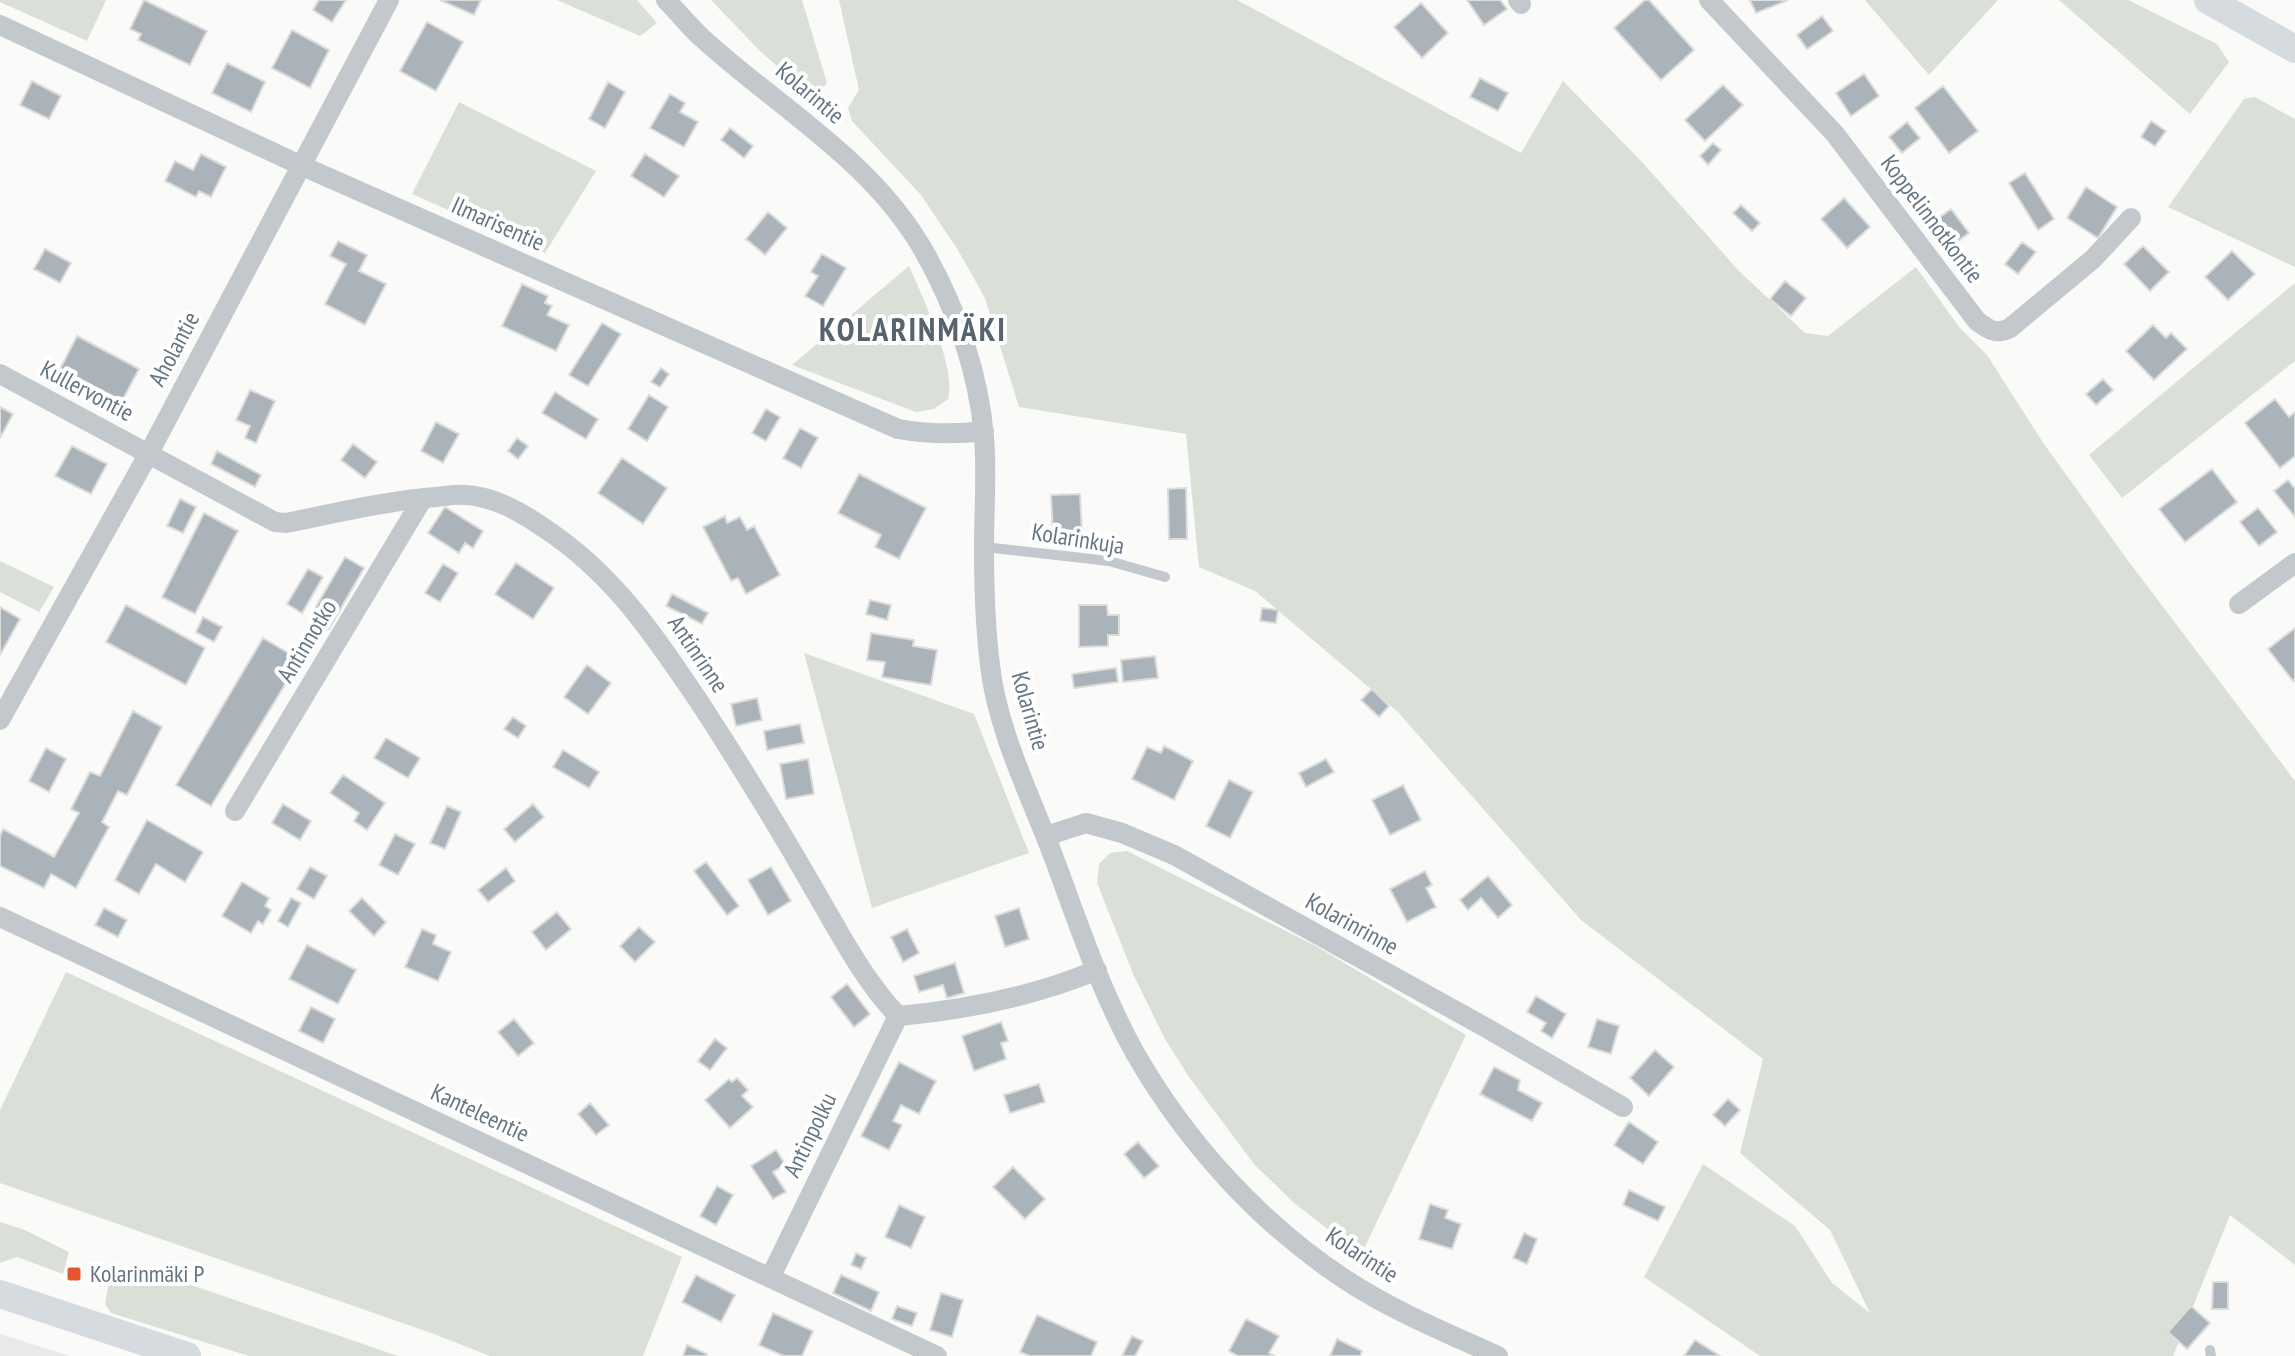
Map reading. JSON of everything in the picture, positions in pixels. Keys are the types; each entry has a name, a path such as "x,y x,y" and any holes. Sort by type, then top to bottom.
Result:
{"main road":[{"path":"2208,0 2295,49"},
{"path":"0,1294 187,1356"}],"street":[{"name":"Aholantie","path":"0,720 149,453 389,0"},
{"name":"Kolarintie","path":"666,0 701,37 858,168 896,209 925,253 953,313 969,356 984,431 987,632 996,700 1097,970 1134,1051 1194,1138 1265,1216 1306,1251 1349,1282 1412,1316 1498,1356"},
{"name":"Koppelinnotkontie","path":"1709,0 1835,134 1977,321 1986,328 1994,332 2010,328 2093,259 2131,218"},
{"name":"Ilmarisentie","path":"0,25 300,165 898,429 957,435 984,431"},
{"name":"Kullervontie","path":"0,374 149,453"},
{"name":"Antinrinne","path":"149,453 275,522 286,523 423,498 466,495 521,513 591,563 623,595 656,637 748,776 855,959 882,999 898,1016"},
{"name":"Antinnotko","path":"235,811 423,498"},
{"path":"2239,604 2295,563"},
{"name":"Kolarinrinne","path":"1046,836 1086,823 1122,833 1174,855 1623,1107"},
{"name":"Kanteleentie","path":"0,917 937,1356"},
{"path":"898,1016 1008,999 1069,982 1097,970"},
{"name":"Antinpolku","path":"770,1278 898,1016"}],"lane":[{"name":"Kolarinkuja","path":"984,547 1109,561 1165,577"}],"shaded area":[{"path":"0,0 106,0 87,41"},
{"path":"557,0 637,0 657,23 640,36"},
{"path":"711,0 802,0 827,83 813,98 760,51"},
{"path":"839,0 1237,0 1521,153 1563,81 1642,162 1738,270 1805,333 1828,336 1916,267 1959,327 1987,355 2044,444 2129,562 2295,781 2295,1265 2230,1215 2173,1356 1760,1356 1644,1277 1703,1164 1795,1226 1832,1283 1870,1313 1830,1230 1740,1153 1763,1059 1581,920 1397,711 1255,591 1199,567 1186,434 1019,407 985,298 958,250 921,195 852,121 848,108 859,90"},
{"path":"1865,0 1998,0 1929,75"},
{"path":"2059,0 2128,0 2217,44 2229,62 2190,114"},
{"path":"2255,97 2295,119 2295,267 2168,207 2244,99"},
{"path":"459,102 596,171 545,253 412,194"},
{"path":"909,266 943,351 948,369 948,399 934,409 916,412 792,365"},
{"path":"2295,283 2295,361 2122,498 2089,455"},
{"path":"0,561 54,587 39,612 0,592"},
{"path":"804,653 974,714 1029,853 872,908"},
{"path":"1127,851 1314,945 1466,1035 1361,1255 1293,1202 1254,1164 1189,1077 1165,1039 1134,976 1097,883 1099,864 1110,853"},
{"path":"66,972 682,1257 643,1356 490,1356 0,1183 0,1110"},
{"path":"0,1222 25,1230 69,1252 63,1274 17,1257 0,1263"},
{"path":"136,1266 398,1356 249,1356 111,1313 105,1304 111,1272"},
{"path":"0,1334 70,1356 0,1356"}],"building":[{"path":"144,0 207,31 190,65 138,40 141,34 130,29"},
{"path":"319,0 346,0 332,22 313,10"},
{"path":"440,0 481,0 474,15"},
{"path":"1467,0 1500,0 1507,9 1484,25"},
{"path":"1645,0 1649,0 1694,50 1661,80 1614,28"},
{"path":"1750,0 1788,0 1756,13"},
{"path":"1421,3 1448,33 1422,58 1394,27"},
{"path":"1822,16 1833,31 1807,49 1797,35"},
{"path":"427,22 463,42 436,91 400,71"},
{"path":"292,30 329,50 310,88 272,68"},
{"path":"227,63 265,82 251,112 212,93"},
{"path":"1864,74 1879,96 1851,116 1836,93"},
{"path":"1480,78 1508,93 1498,111 1470,97"},
{"path":"32,81 61,96 49,119 20,105"},
{"path":"608,82 625,92 605,128 589,119"},
{"path":"1723,85 1743,105 1705,141 1685,120"},
{"path":"1943,86 1978,131 1949,153 1915,108"},
{"path":"670,94 685,103 680,112 698,122 684,147 650,128"},
{"path":"2151,121 2166,131 2155,146 2141,137"},
{"path":"1907,122 1920,138 1902,153 1889,137"},
{"path":"730,128 753,146 744,158 721,140"},
{"path":"1713,143 1721,150 1708,165 1700,156"},
{"path":"201,154 226,167 211,197 199,191 196,197 165,181 175,161 193,170"},
{"path":"645,154 679,176 664,197 631,176"},
{"path":"2025,173 2054,219 2038,230 2009,183"},
{"path":"2086,187 2117,207 2098,238 2067,218"},
{"path":"1844,198 1870,227 1847,248 1821,219"},
{"path":"1741,205 1760,223 1752,231 1733,213"},
{"path":"1951,209 1969,233 1947,249 1929,225"},
{"path":"768,212 787,228 765,255 746,239"},
{"path":"338,241 367,255 359,271 386,284 365,325 325,304 346,264 330,256"},
{"path":"2022,242 2036,252 2018,274 2005,264"},
{"path":"2143,246 2169,272 2150,291 2124,264"},
{"path":"45,249 71,263 60,283 34,269"},
{"path":"2232,251 2255,274 2228,300 2205,277"},
{"path":"822,254 846,268 823,306 805,296 818,276 811,272"},
{"path":"1785,281 1806,298 1791,316 1770,299"},
{"path":"522,284 548,296 545,303 552,306 547,315 569,325 556,351 502,326"},
{"path":"602,323 621,334 588,386 569,375"},
{"path":"2153,325 2166,338 2171,333 2187,349 2154,380 2126,351"},
{"path":"77,336 139,369 122,401 60,369"},
{"path":"661,368 669,374 660,387 651,382"},
{"path":"2103,379 2113,390 2096,405 2086,394"},
{"path":"250,390 275,401 256,443 245,438 250,426 236,420"},
{"path":"555,392 598,419 586,439 542,413"},
{"path":"649,395 668,407 647,441 628,429"},
{"path":"2275,399 2289,417 2295,412 2295,456 2280,468 2245,423"},
{"path":"0,407 13,414 0,438"},
{"path":"766,409 780,417 766,441 752,433"},
{"path":"436,422 459,434 443,463 421,451"},
{"path":"800,428 818,438 801,468 783,458"},
{"path":"517,438 528,446 518,459 508,451"},
{"path":"353,444 377,462 365,478 341,460"},
{"path":"72,446 107,464 91,494 55,476"},
{"path":"217,451 261,475 255,487 211,464"},
{"path":"622,458 667,488 643,524 598,493"},
{"path":"2212,469 2237,502 2185,542 2159,509"},
{"path":"859,474 926,508 899,559 875,547 881,535 838,513"},
{"path":"2288,480 2295,489 2295,517 2274,491"},
{"path":"1186,488 1187,539 1169,539 1168,489"},
{"path":"1080,494 1082,535 1053,537 1051,495"},
{"path":"180,499 196,507 183,533 167,526"},
{"path":"445,507 483,531 473,548 465,543 459,553 428,533"},
{"path":"2258,508 2277,532 2259,546 2240,522"},
{"path":"204,513 238,531 195,614 162,597"},
{"path":"725,516 727,523 740,517 747,530 754,526 780,575 746,594 738,578 731,581 703,527"},
{"path":"345,557 364,568 329,629 310,617"},
{"path":"516,563 554,588 533,619 495,594"},
{"path":"443,564 458,573 440,602 425,593"},
{"path":"308,569 323,577 302,613 287,604"},
{"path":"672,594 708,613 702,624 666,606"},
{"path":"870,600 891,605 887,620 866,614"},
{"path":"126,605 205,648 186,685 106,642"},
{"path":"1079,605 1107,605 1108,615 1119,615 1119,635 1108,635 1108,646 1079,647"},
{"path":"0,607 20,619 0,655"},
{"path":"1262,608 1278,610 1276,623 1260,621"},
{"path":"203,617 222,627 214,642 196,632"},
{"path":"2295,628 2295,679 2293,681 2268,649"},
{"path":"871,633 914,640 913,646 937,650 931,685 882,677 885,662 867,660"},
{"path":"263,638 300,660 211,806 176,785"},
{"path":"1155,656 1158,678 1123,682 1121,660"},
{"path":"587,665 611,683 588,714 564,697"},
{"path":"1116,668 1118,682 1074,688 1072,674"},
{"path":"1372,689 1389,706 1379,717 1361,700"},
{"path":"757,698 762,720 736,726 731,704"},
{"path":"133,711 162,727 127,795 118,791 102,822 109,827 76,888 51,874 44,888 0,866 0,836 3,829 54,857 79,813 71,809 90,772 100,776"},
{"path":"513,717 526,726 518,738 504,729"},
{"path":"800,724 804,743 767,750 764,731"},
{"path":"386,738 420,758 408,778 374,758"},
{"path":"1164,746 1193,761 1174,800 1132,779 1147,747 1161,753"},
{"path":"46,748 66,759 49,792 29,781"},
{"path":"563,750 599,772 589,788 553,767"},
{"path":"808,759 814,794 786,799 780,764"},
{"path":"1326,759 1334,772 1306,787 1299,773"},
{"path":"343,775 385,803 367,830 354,821 359,813 330,793"},
{"path":"1229,780 1253,792 1230,838 1206,826"},
{"path":"1403,785 1421,820 1390,835 1372,800"},
{"path":"283,804 311,821 300,840 272,823"},
{"path":"533,804 544,817 515,842 504,829"},
{"path":"447,806 461,812 445,849 430,843"},
{"path":"147,820 203,852 185,882 156,864 139,894 115,880"},
{"path":"395,834 415,844 398,875 379,865"},
{"path":"706,862 739,906 727,915 694,871"},
{"path":"310,867 327,876 314,899 297,889"},
{"path":"771,867 791,901 768,915 748,880"},
{"path":"506,868 515,881 488,902 478,890"},
{"path":"1425,871 1432,885 1426,888 1436,907 1407,922 1390,889"},
{"path":"1488,876 1512,905 1498,918 1481,898 1468,910 1460,900"},
{"path":"242,882 269,898 265,906 271,910 263,924 258,921 251,933 222,916"},
{"path":"291,898 301,903 288,927 278,921"},
{"path":"362,898 386,922 374,936 349,911"},
{"path":"104,908 127,920 118,937 95,925"},
{"path":"1019,908 1029,939 1005,947 995,916"},
{"path":"557,912 571,929 546,950 532,932"},
{"path":"639,927 655,942 635,962 620,946"},
{"path":"422,929 436,935 433,944 451,952 438,981 405,967"},
{"path":"907,929 919,953 903,962 891,937"},
{"path":"307,945 356,970 338,1004 289,979"},
{"path":"955,963 964,993 947,998 943,985 919,992 914,976"},
{"path":"847,984 870,1014 854,1027 831,997"},
{"path":"1536,996 1566,1014 1552,1038 1541,1031 1546,1023 1527,1012"},
{"path":"311,1007 335,1019 323,1043 299,1031"},
{"path":"514,1019 534,1043 518,1056 498,1032"},
{"path":"1597,1019 1619,1026 1611,1054 1588,1047"},
{"path":"1001,1022 1008,1041 1001,1043 1006,1059 974,1071 962,1036"},
{"path":"715,1039 727,1048 710,1070 698,1061"},
{"path":"1655,1050 1674,1067 1649,1096 1630,1078"},
{"path":"899,1062 936,1081 919,1114 901,1105 893,1121 902,1125 889,1150 861,1136"},
{"path":"1494,1067 1520,1080 1518,1090 1542,1103 1532,1121 1480,1094"},
{"path":"737,1078 748,1090 742,1096 753,1107 730,1128 705,1100 729,1079 732,1082"},
{"path":"1039,1084 1045,1102 1010,1113 1004,1095"},
{"path":"1728,1099 1740,1110 1725,1126 1713,1115"},
{"path":"590,1103 609,1125 596,1135 578,1114"},
{"path":"1629,1122 1658,1142 1643,1164 1614,1145"},
{"path":"1138,1142 1159,1166 1144,1178 1124,1154"},
{"path":"776,1150 785,1164 773,1172 786,1192 773,1199 751,1166"},
{"path":"1013,1167 1045,1199 1025,1219 993,1187"},
{"path":"717,1186 733,1195 716,1225 700,1216"},
{"path":"1629,1190 1665,1207 1658,1221 1623,1205"},
{"path":"1430,1204 1448,1210 1445,1218 1461,1224 1452,1249 1419,1239"},
{"path":"899,1205 925,1217 911,1248 885,1237"},
{"path":"1524,1233 1537,1239 1527,1264 1513,1258"},
{"path":"856,1253 866,1258 861,1269 851,1265"},
{"path":"696,1275 735,1295 721,1322 682,1302"},
{"path":"841,1275 879,1292 871,1311 833,1293"},
{"path":"2213,1282 2228,1282 2228,1309 2212,1309"},
{"path":"941,1293 963,1300 952,1337 930,1330"},
{"path":"897,1306 917,1313 912,1326 892,1319"},
{"path":"2191,1306 2210,1323 2187,1349 2168,1332"},
{"path":"773,1313 813,1331 802,1356 784,1356 759,1345"},
{"path":"1037,1315 1097,1342 1091,1356 1030,1356 1020,1352"},
{"path":"1246,1319 1279,1336 1269,1353 1275,1356 1238,1356 1229,1351"},
{"path":"1132,1336 1143,1341 1135,1356 1122,1356"},
{"path":"1337,1339 1362,1351 1360,1356 1330,1356"},
{"path":"1695,1340 1720,1356 1684,1356"},
{"path":"687,1345 707,1354 706,1356 683,1356"}],"place":[{"name":"Kolarinmäki P","path":"74,1274"}],"district":[{"name":"KOLARINMÄKI","path":"913,330"}]}
